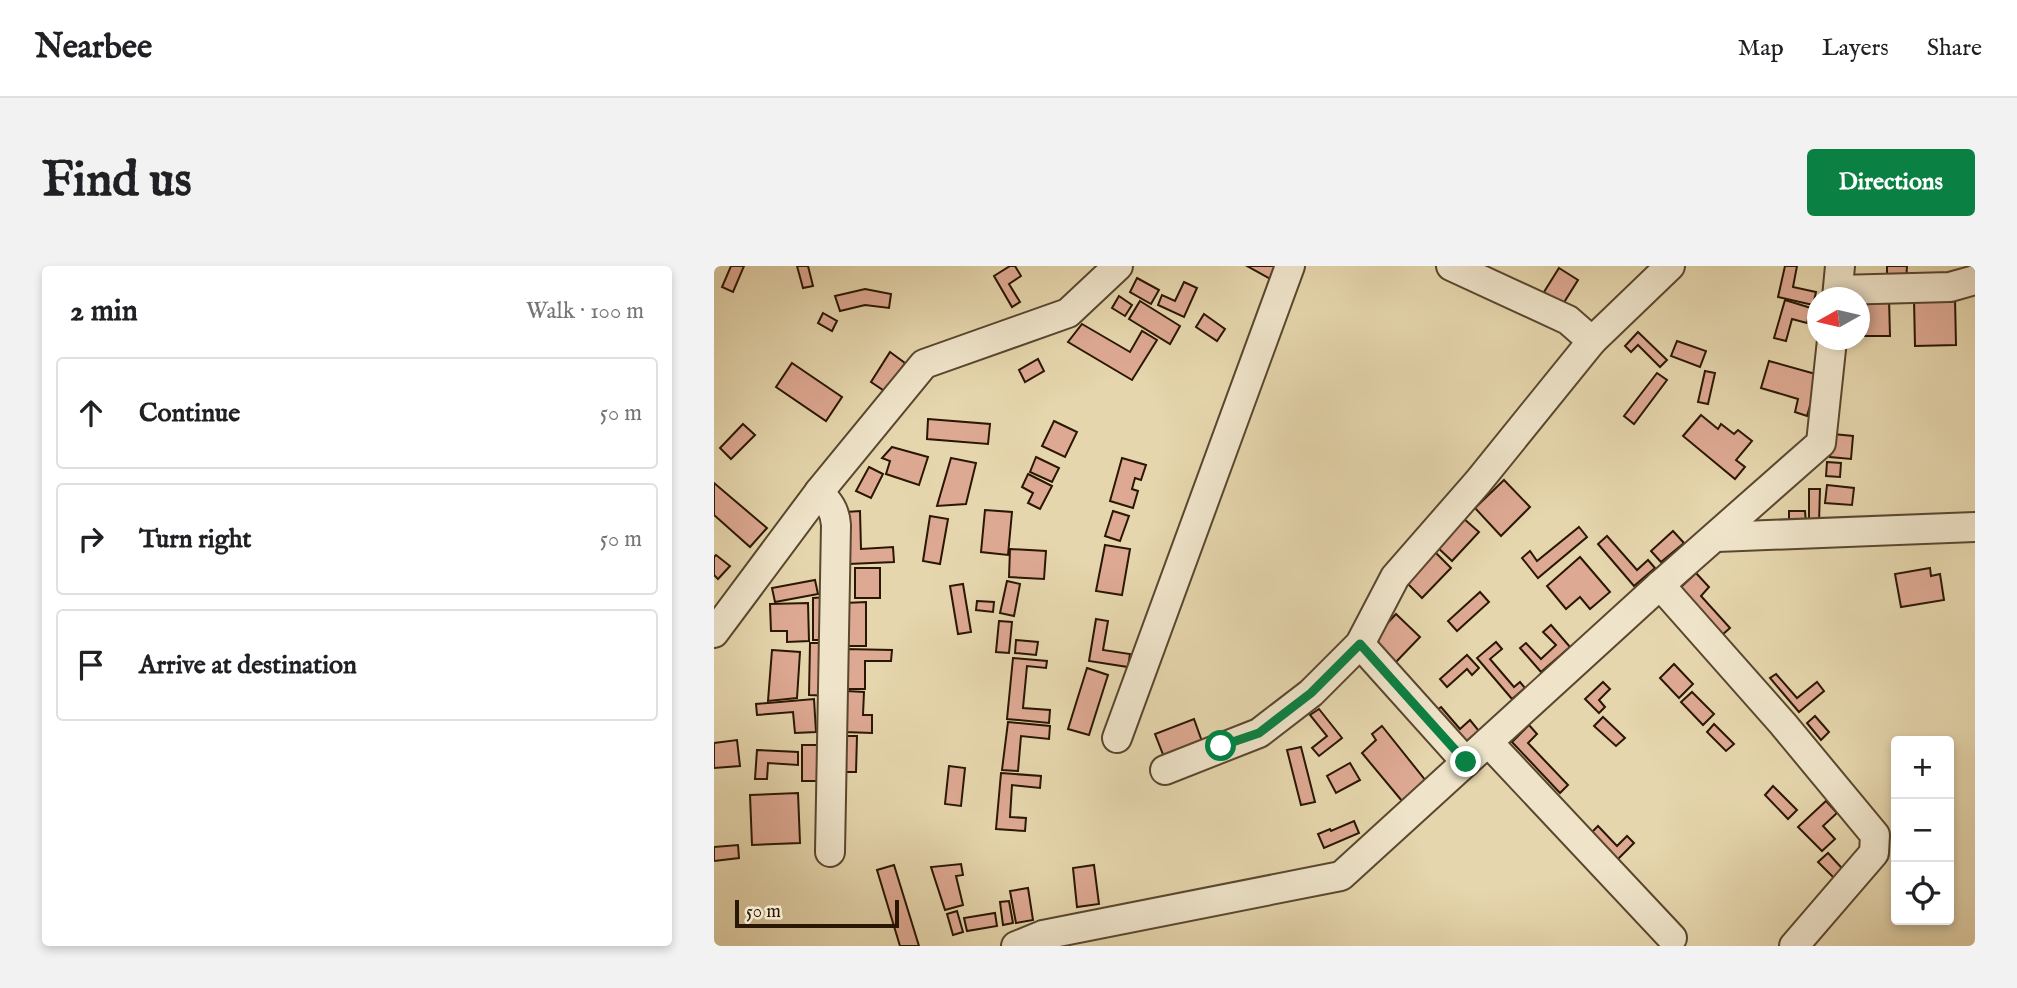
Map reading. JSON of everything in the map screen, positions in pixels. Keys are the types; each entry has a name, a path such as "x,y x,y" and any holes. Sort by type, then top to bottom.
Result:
{"street":[{"path":"714,633 819,492 924,363 1068,313 1118,266"},
{"path":"1118,738 1290,266"},
{"path":"1451,266 1568,320 1592,341"},
{"path":"1166,770 1259,733 1311,693 1360,644 1395,578 1478,482 1592,341 1670,266"},
{"path":"1838,285 1950,287 1975,280"},
{"path":"1016,946 1043,935 1341,876 1660,585 1821,443 1831,350"},
{"path":"819,492 835,513 836,525 830,852"},
{"path":"1717,537 1975,527"},
{"path":"1660,585 1783,724 1875,835 1874,853 1794,946"},
{"path":"1360,644 1466,762"},
{"path":"1488,742 1672,939"}],"building":[{"path":"731,266 744,266 733,292 722,287"},
{"path":"797,266 808,266 813,286 803,288"},
{"path":"1010,266 1015,266 1021,276 1009,284 1020,302 1012,307 994,276"},
{"path":"1247,266 1282,266 1274,281"},
{"path":"1785,266 1797,266 1793,287 1807,290 1807,304 1778,297"},
{"path":"1887,266 1907,266 1906,282 1887,281"},
{"path":"1559,268 1578,280 1563,304 1544,292"},
{"path":"1137,278 1159,290 1151,304 1130,292"},
{"path":"1184,282 1197,288 1184,317 1158,305 1162,295 1175,301"},
{"path":"865,289 891,294 889,308 865,305 840,311 835,296"},
{"path":"1119,296 1132,305 1125,316 1112,308"},
{"path":"1870,298 1889,298 1890,336 1870,336"},
{"path":"1955,298 1956,345 1915,346 1914,299"},
{"path":"1785,300 1807,307 1807,323 1792,319 1786,341 1774,338"},
{"path":"1140,301 1180,326 1170,344 1129,319"},
{"path":"823,313 837,321 832,331 818,323"},
{"path":"1204,314 1225,329 1217,341 1196,327"},
{"path":"1082,324 1130,352 1142,331 1157,340 1132,380 1068,342"},
{"path":"1638,332 1667,360 1660,367 1638,345 1631,352 1625,346"},
{"path":"1677,341 1706,351 1700,367 1671,356"},
{"path":"890,352 905,363 886,392 871,382"},
{"path":"1038,359 1044,371 1025,382 1019,370"},
{"path":"1769,361 1819,375 1807,416 1795,412 1798,399 1761,388"},
{"path":"792,363 842,397 826,421 776,387"},
{"path":"1705,371 1715,373 1708,404 1698,402"},
{"path":"1657,373 1667,380 1634,424 1624,416"},
{"path":"1701,415 1718,429 1721,424 1734,434 1738,430 1752,441 1736,460 1745,467 1735,479 1683,436"},
{"path":"928,419 990,424 988,444 927,439"},
{"path":"1054,421 1077,432 1065,457 1042,446"},
{"path":"743,424 755,435 731,459 720,448"},
{"path":"1833,434 1853,436 1851,459 1830,457"},
{"path":"892,447 928,457 919,485 886,474 890,461 882,458"},
{"path":"1036,457 1059,468 1052,482 1030,472"},
{"path":"951,458 976,463 966,504 937,506"},
{"path":"1122,458 1146,465 1141,480 1135,478 1132,489 1138,491 1133,508 1110,501"},
{"path":"1827,462 1841,463 1840,477 1826,476"},
{"path":"869,467 883,474 871,498 856,491"},
{"path":"1028,474 1052,486 1040,509 1028,503 1033,493 1022,487"},
{"path":"1504,480 1530,507 1501,536 1475,508"},
{"path":"714,483 767,528 750,547 714,515"},
{"path":"1827,485 1854,488 1852,505 1825,503"},
{"path":"1809,489 1820,489 1819,523 1809,523"},
{"path":"985,510 1012,512 1008,555 981,552"},
{"path":"860,511 861,549 893,547 894,562 849,564 846,512"},
{"path":"1113,511 1129,516 1120,541 1105,536"},
{"path":"1789,511 1805,511 1806,523 1789,524"},
{"path":"930,516 948,519 940,564 923,561"},
{"path":"1463,518 1479,532 1452,561 1436,546"},
{"path":"1579,527 1587,537 1538,578 1522,558 1530,551 1537,561"},
{"path":"1673,531 1684,543 1661,562 1651,551"},
{"path":"1607,536 1637,570 1648,560 1655,568 1634,586 1598,544"},
{"path":"1105,545 1130,549 1122,595 1096,591"},
{"path":"1010,549 1046,551 1044,579 1009,577"},
{"path":"1435,552 1451,568 1422,598 1406,582"},
{"path":"716,555 730,566 718,579 714,575"},
{"path":"1580,557 1610,592 1590,609 1580,597 1566,609 1547,586"},
{"path":"855,568 880,568 880,598 855,598"},
{"path":"1930,568 1931,576 1940,574 1944,600 1901,607 1895,574"},
{"path":"1696,573 1709,587 1701,596 1730,628 1722,635 1680,588"},
{"path":"815,580 818,594 775,602 772,588"},
{"path":"1007,581 1020,584 1014,616 1000,613"},
{"path":"963,584 971,632 958,634 950,586"},
{"path":"1480,592 1489,602 1457,631 1448,621"},
{"path":"829,597 830,640 813,640 813,598"},
{"path":"977,601 994,602 993,612 976,610"},
{"path":"866,602 866,646 846,646 845,603"},
{"path":"808,603 809,641 787,642 787,631 771,631 770,604"},
{"path":"1396,614 1420,637 1394,664 1370,642"},
{"path":"1096,619 1108,621 1103,650 1130,654 1128,667 1089,661"},
{"path":"999,621 1012,622 1009,653 996,652"},
{"path":"1551,625 1570,647 1541,672 1520,648 1526,643 1541,659 1556,645 1543,632"},
{"path":"1016,640 1038,642 1036,655 1015,653"},
{"path":"1496,642 1502,649 1490,659 1514,687 1520,682 1525,688 1512,699 1477,658"},
{"path":"810,643 832,643 831,696 809,695"},
{"path":"845,649 892,650 891,661 865,661 865,689 845,689"},
{"path":"772,650 800,652 797,698 768,701"},
{"path":"1467,655 1479,668 1472,675 1467,669 1447,687 1440,679"},
{"path":"1013,658 1047,661 1046,668 1027,666 1023,708 1050,710 1049,723 1007,719"},
{"path":"1674,664 1693,684 1679,698 1660,678"},
{"path":"1087,668 1108,675 1089,735 1068,729"},
{"path":"1776,674 1797,698 1817,682 1824,691 1799,712 1770,678"},
{"path":"1603,682 1610,689 1599,700 1605,707 1599,713 1585,699"},
{"path":"846,691 864,692 863,715 872,715 872,733 844,732"},
{"path":"1692,692 1714,714 1703,725 1681,702"},
{"path":"814,699 816,732 795,733 793,712 757,715 756,704"},
{"path":"1441,707 1460,729 1470,720 1479,731 1460,746 1433,713"},
{"path":"1319,709 1342,738 1319,756 1312,748 1327,736 1310,715"},
{"path":"1815,716 1829,732 1821,740 1807,723"},
{"path":"1603,717 1625,738 1616,746 1594,726"},
{"path":"1194,719 1204,747 1166,762 1155,734"},
{"path":"1008,722 1050,726 1049,739 1021,736 1018,771 1002,770"},
{"path":"1714,724 1734,744 1726,751 1707,732"},
{"path":"1529,725 1537,734 1528,743 1568,785 1560,793 1512,742"},
{"path":"1382,726 1426,781 1402,801 1362,753 1376,740 1372,734"},
{"path":"844,736 857,736 856,772 843,772"},
{"path":"737,740 740,766 714,768 714,743"},
{"path":"802,745 830,745 829,781 802,781"},
{"path":"1301,747 1315,802 1301,805 1287,750"},
{"path":"757,750 798,752 798,765 768,763 767,779 755,779"},
{"path":"1350,763 1360,780 1336,793 1327,776"},
{"path":"949,766 965,768 961,806 945,804"},
{"path":"1001,773 1041,776 1040,788 1012,785 1010,817 1026,818 1025,831 996,829"},
{"path":"1773,786 1797,810 1788,819 1765,795"},
{"path":"798,793 800,843 752,845 750,795"},
{"path":"1826,801 1837,813 1823,826 1835,839 1822,851 1798,827"},
{"path":"1354,821 1359,833 1324,848 1318,834"},
{"path":"1598,826 1617,846 1627,836 1634,843 1617,860 1591,833"},
{"path":"738,845 739,858 714,861 714,847"},
{"path":"1828,853 1850,877 1841,885 1818,862"},
{"path":"961,864 963,875 956,876 963,905 945,910 931,867"},
{"path":"894,865 919,946 900,946 877,870"},
{"path":"1094,865 1099,904 1077,907 1073,868"},
{"path":"1028,888 1033,920 1016,923 1010,891"},
{"path":"1009,901 1013,923 1003,925 1000,902"},
{"path":"957,911 963,932 953,935 947,914"},
{"path":"995,913 997,926 967,931 964,918"}],"route":[{"path":"1221,746 1259,733 1311,693 1360,644 1466,762"}]}
